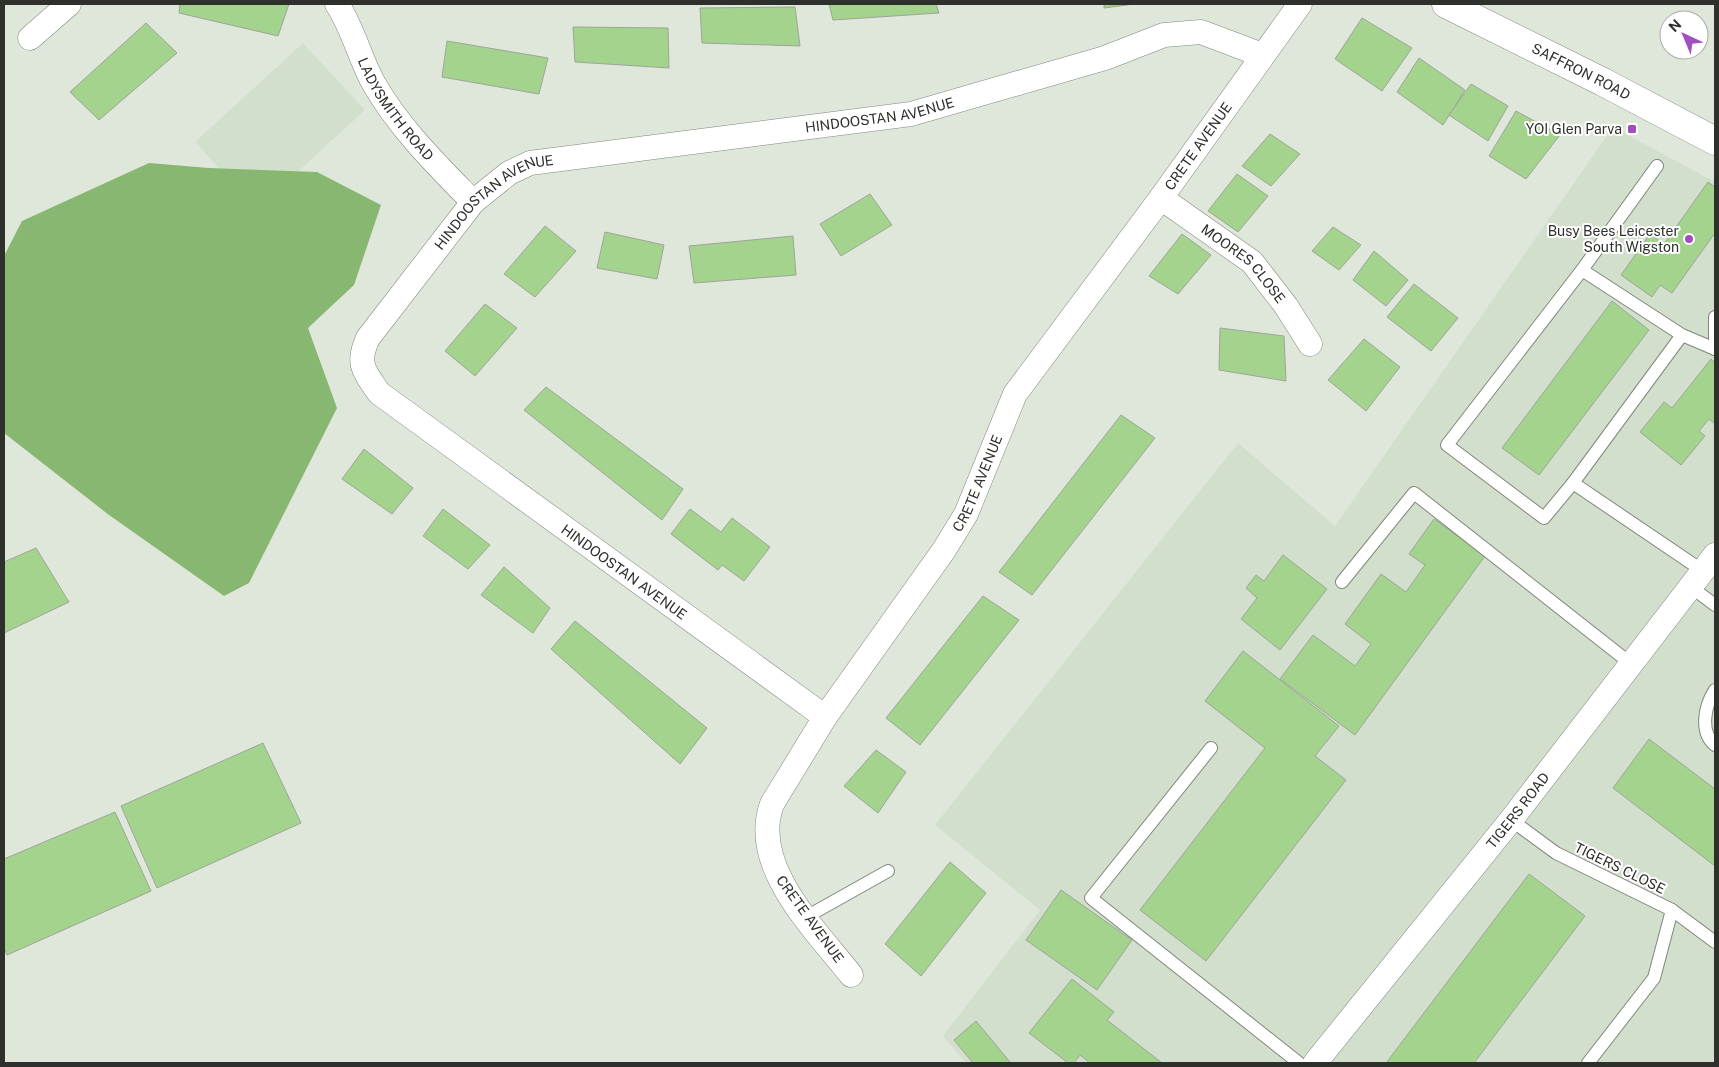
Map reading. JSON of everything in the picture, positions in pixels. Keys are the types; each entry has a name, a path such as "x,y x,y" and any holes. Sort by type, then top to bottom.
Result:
{"main road":[{"name":"SAFFRON ROAD","path":"1446,4 1603,82 1715,141"}],"street":[{"path":"30,38 70,4"},
{"name":"LADYSMITH ROAD","path":"337,4 374,83 397,120 417,145 473,202"},
{"name":"CRETE AVENUE","path":"851,975 788,893 774,869 767,819 772,804 825,717 944,550 966,514 1015,394 1162,198 1300,4"},
{"name":"HINDOOSTAN AVENUE","path":"825,717 379,393 364,370 361,353 368,338 473,202 509,172 530,163 911,114 1105,58 1164,36 1201,32 1262,55"},
{"name":"MOORES CLOSE","path":"1162,198 1252,262 1286,306 1310,344"},
{"name":"TIGERS ROAD","path":"1315,1063 1511,820 1630,663 1703,571"}],"lane":[{"path":"1657,166 1582,270 1447,446 1544,518 1573,483 1682,336"},
{"path":"1582,270 1682,336 1715,349 1715,318"},
{"path":"1573,483 1703,571 1715,605"},
{"path":"1342,582 1414,493 1630,663"},
{"path":"1715,690 1707,702 1705,724 1710,741 1715,745"},
{"path":"1211,748 1091,898 1299,1063"},
{"name":"TIGERS CLOSE","path":"1511,820 1556,853 1672,910 1715,942"},
{"path":"806,917 888,871"},
{"path":"1588,1063 1654,978 1672,910"}],"shaded area":[{"path":"303,43 365,110 257,209 195,142"},
{"path":"1613,127 1715,182 1715,1063 966,1063 943,1036 1040,910 935,825 1238,443 1335,526"}],"green space":[{"path":"149,163 209,168 317,172 381,205 354,285 308,328 337,408 249,583 224,596 109,515 4,433 4,256 22,221"}],"building":[{"path":"180,4 289,4 278,36 179,13"},
{"path":"829,4 936,4 939,13 833,20"},
{"path":"1104,4 1134,4 1104,8"},
{"path":"795,7 800,46 702,43 700,8"},
{"path":"1362,18 1412,48 1382,91 1335,59"},
{"path":"146,23 177,53 99,120 70,92"},
{"path":"573,27 668,28 669,68 575,62"},
{"path":"447,41 548,58 539,94 442,77"},
{"path":"1419,58 1465,90 1443,125 1397,92"},
{"path":"1471,84 1508,106 1488,141 1449,115"},
{"path":"1516,111 1560,135 1526,179 1489,156"},
{"path":"1270,134 1300,154 1271,186 1242,166"},
{"path":"1237,174 1268,196 1238,232 1208,211"},
{"name":"Busy Bees Leicester South Wigston","path":"1708,182 1715,187 1715,233 1672,293 1660,285 1652,297 1621,275 1650,234 1664,244"},
{"path":"870,194 892,225 841,256 820,224"},
{"path":"545,226 576,251 535,297 504,274"},
{"path":"1333,227 1361,245 1339,270 1312,251"},
{"path":"605,232 664,245 657,279 597,268"},
{"path":"1182,234 1211,255 1178,294 1149,276"},
{"path":"793,236 796,275 694,283 689,246"},
{"path":"1374,251 1408,280 1386,306 1353,280"},
{"path":"1414,284 1458,318 1431,351 1387,317"},
{"path":"1612,301 1649,330 1539,475 1502,448"},
{"path":"485,304 517,328 475,376 445,351"},
{"path":"1220,328 1284,336 1286,381 1219,370"},
{"path":"1364,339 1400,367 1366,411 1328,380"},
{"path":"1711,359 1715,363 1715,424 1709,419 1699,431 1705,436 1681,465 1640,432 1664,402 1672,408"},
{"path":"546,387 683,489 662,520 524,410"},
{"path":"1121,415 1155,438 1032,595 999,572"},
{"path":"364,449 413,488 392,514 342,479"},
{"path":"443,509 490,545 468,569 423,536"},
{"path":"690,509 721,532 732,518 770,547 744,581 722,565 718,570 671,534"},
{"path":"1434,519 1485,556 1355,735 1280,679 1313,635 1355,666 1371,644 1345,624 1381,574 1406,592 1425,565 1409,554"},
{"path":"36,548 69,602 4,633 4,562"},
{"path":"1283,555 1327,589 1280,650 1241,619 1257,598 1246,588 1256,575 1264,581"},
{"path":"504,567 550,608 533,633 481,595"},
{"path":"983,596 1019,620 920,745 886,718"},
{"path":"575,621 707,728 680,764 551,649"},
{"path":"1243,651 1339,726 1315,756 1346,780 1206,961 1140,910 1265,748 1205,701"},
{"path":"1649,739 1715,789 1715,866 1613,788"},
{"path":"263,743 301,823 157,888 121,806"},
{"path":"876,750 906,772 878,813 844,786"},
{"path":"115,812 151,891 7,955 4,948 4,859"},
{"path":"950,862 986,893 921,976 885,944"},
{"path":"1529,874 1585,916 1474,1063 1386,1063"},
{"path":"1061,890 1132,940 1097,990 1026,940"},
{"path":"1072,979 1114,1012 1107,1020 1162,1063 1090,1063 1080,1055 1074,1063 1068,1063 1029,1033"},
{"path":"976,1021 1009,1063 973,1063 954,1040"}],"place":[{"name":"YOI Glen Parva","path":"1632,129"},
{"name":"Busy Bees Leicester South Wigston","path":"1689,239"}]}
